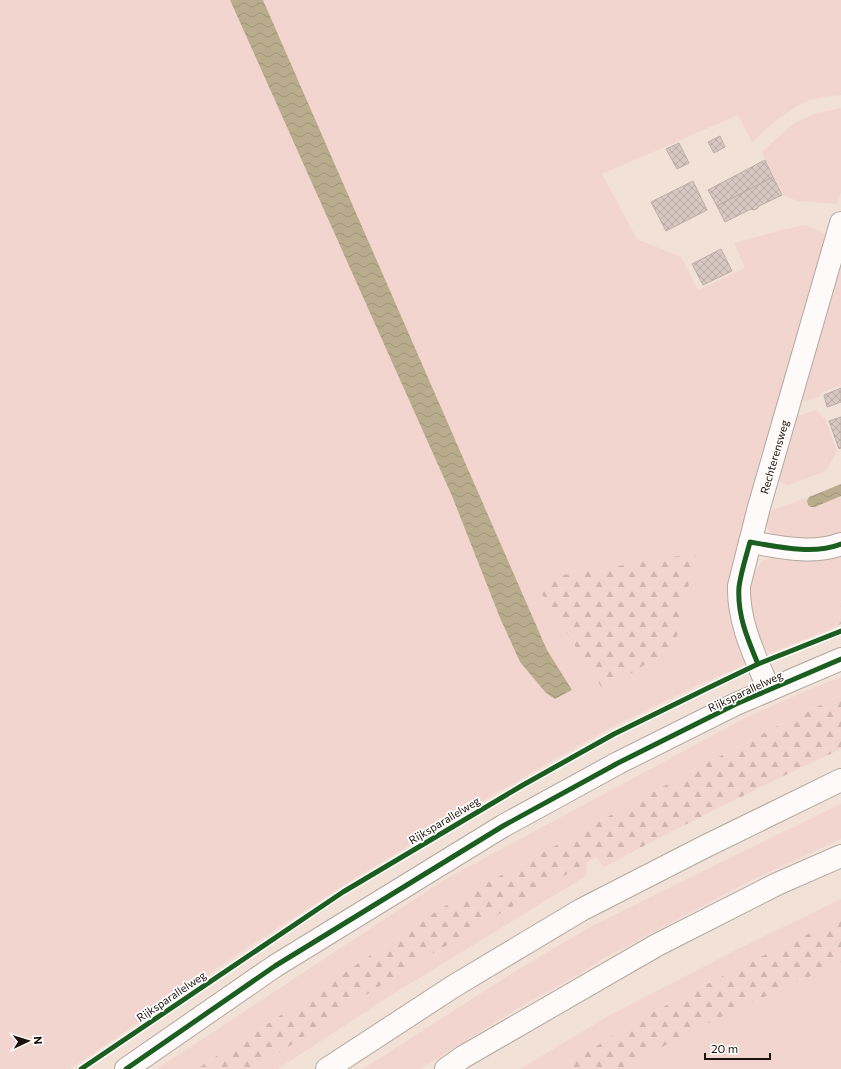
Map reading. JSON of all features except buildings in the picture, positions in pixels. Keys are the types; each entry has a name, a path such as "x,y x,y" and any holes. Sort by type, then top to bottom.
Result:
{"main road":[{"name":"Rechterensweg","path":"768,690 746,635 741,617 739,599 740,586 759,507 841,223"},
{"path":"750,542 786,548 820,548 841,544"},
{"name":"Rijksparallelweg","path":"126,1069 275,966 503,826 618,763 736,704 841,659"},
{"path":"327,1069 454,986 582,910 706,846 841,780"},
{"path":"446,1069 463,1057 657,945 777,884 841,856"}],"green space":[{"path":"0,0 230,0 452,496 500,618 520,662 555,699 572,690 547,650 263,0 841,0 841,95 822,97 802,104 784,115 752,142 738,115 602,174 637,239 681,257 698,290 745,268 734,243 806,225 824,233 828,240 746,519 744,665 700,684 608,729 498,792 342,886 259,940 70,1069 0,1069"},
{"path":"841,108 841,192 837,204 798,201 783,195 762,152 793,124 814,114"},
{"path":"841,248 841,385 821,393 818,397 807,401 796,399"},
{"path":"816,410 825,419 837,451 826,471 789,485 782,483 777,479 791,418"},
{"path":"841,496 841,537 813,542 776,537 770,532 765,524 767,512 809,497 807,501 808,505 815,507"},
{"path":"841,551 841,606 836,616 821,633 769,653 762,644 753,623 748,597 750,580 762,561 773,557"},
{"path":"696,553 675,645 604,691 533,580"},
{"path":"841,606 841,624 821,633 836,616"},
{"path":"841,677 841,696 807,711 697,768 443,907 257,1031 252,1032 197,1069 157,1069 444,880 745,718"},
{"path":"841,696 841,749 722,806 604,867 596,857 393,977 255,1069 197,1069 252,1032 257,1031 443,907 697,768 807,711"},
{"path":"841,804 841,839 750,881 604,958 578,975 528,1002 420,1069 363,1069 517,970 590,927"},
{"path":"587,862 586,876 385,999 278,1069 255,1069 393,977"},
{"path":"841,899 841,918 750,962 655,1011 558,1069 520,1069 610,1015 738,949"},
{"path":"841,918 841,962 716,1019 620,1069 558,1069 655,1011 750,962"},
{"path":"841,962 841,1069 620,1069 716,1019"}],"water":[{"path":"230,0 263,0 547,650 572,690 555,699 546,693 520,662 500,618 452,496"},
{"path":"841,484 841,496 815,507 808,505 807,501 809,497"}],"cycle path":[{"path":"758,664 741,617 739,597 741,576 750,542 784,548 808,550 841,544"},
{"path":"81,1069 343,892 523,785 614,734 708,688 758,664 841,631"},
{"path":"126,1069 275,966 503,826 618,763 736,704 841,659"}]}
